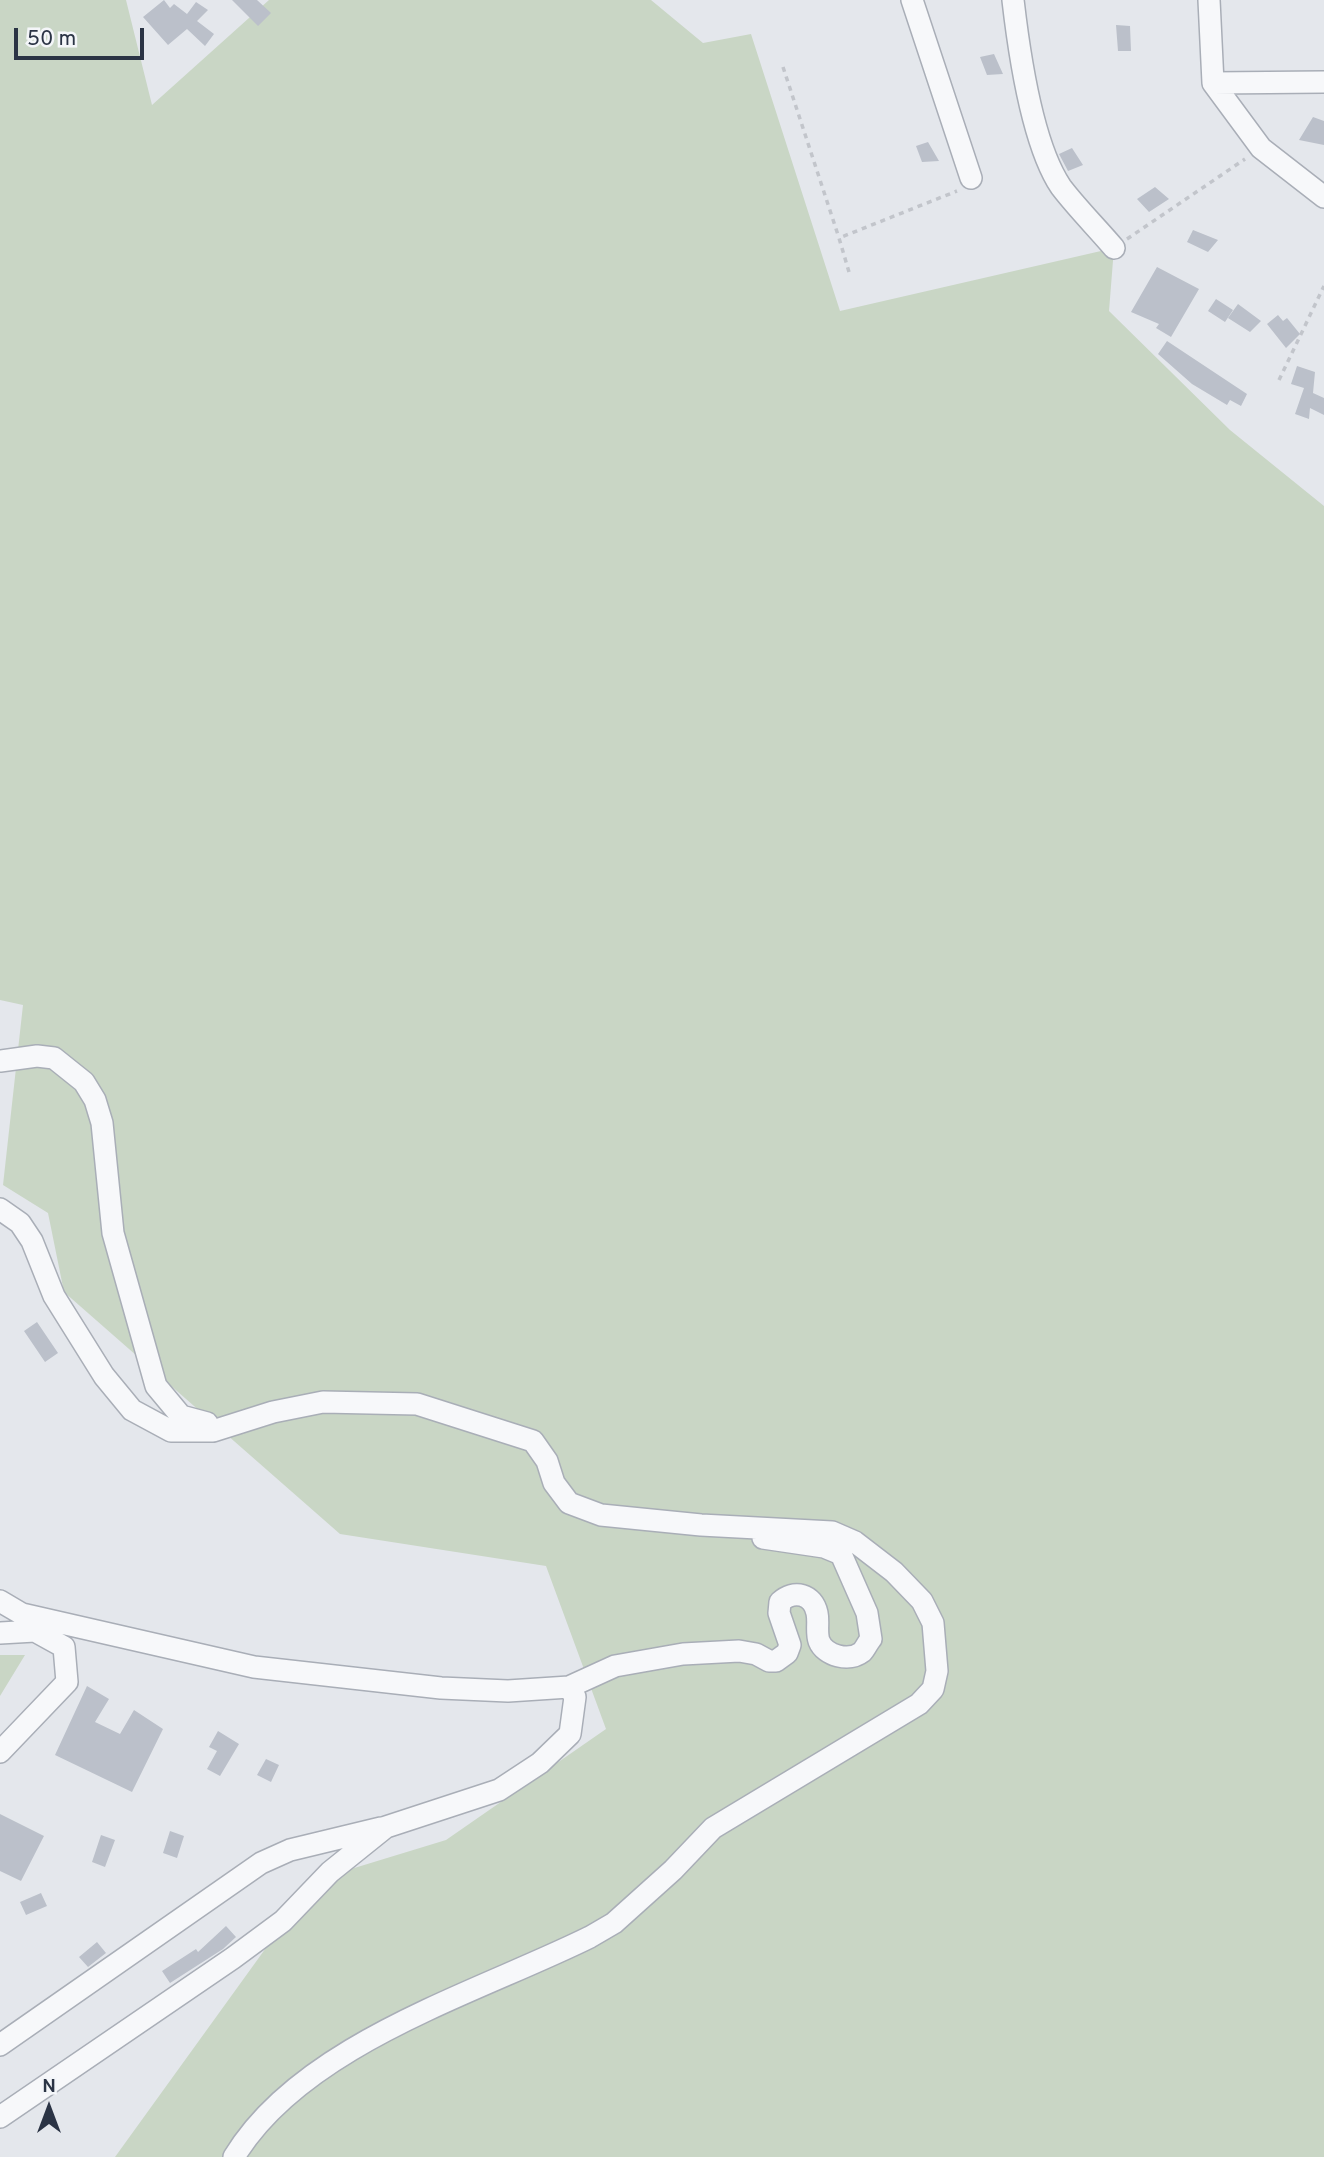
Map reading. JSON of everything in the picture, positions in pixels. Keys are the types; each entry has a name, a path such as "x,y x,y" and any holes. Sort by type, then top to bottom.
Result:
{"street":[{"path":"912,0 971,178"},
{"path":"1013,0 1020,58 1044,155 1061,187 1114,248"},
{"path":"1209,0 1213,83 1261,148 1324,197"},
{"path":"1213,83 1324,82"},
{"path":"0,1061 37,1056 54,1058 84,1082 95,1100 102,1123 113,1233 156,1386 181,1416 193,1421 237,1426"},
{"path":"0,1209 20,1223 32,1241 54,1296 104,1376 132,1410 171,1430 213,1431 237,1426 273,1412 323,1402 417,1404 533,1441 547,1461 554,1483 569,1503 601,1515 701,1525 804,1528 832,1532 855,1542 894,1572 922,1601 933,1623 937,1671 933,1689 919,1704 713,1828 673,1870 614,1923 557,1953 418,2016 328,2064 271,2110 234,2157"},
{"path":"0,1633 29,1622 254,1667 441,1688 509,1691 569,1687 615,1666 683,1654 738,1651 756,1654 769,1661 783,1658 790,1644 779,1613 780,1602 786,1596 798,1593 809,1598 817,1612 819,1642 829,1653 846,1658 861,1653 871,1639 867,1612 841,1554 824,1547 701,1525"},
{"path":"0,1601 64,1647 67,1682 0,1752"},
{"path":"0,2045 261,1863 290,1850 386,1827 499,1790 540,1763 570,1734 575,1697 569,1687"},
{"path":"0,2117 283,1921 330,1872 386,1827"}],"path":[{"path":"783,67 849,272"},
{"path":"1114,248 1261,148"},
{"path":"839,239 967,187 971,178"},
{"path":"1279,380 1324,286"}],"green space":[{"path":"0,0 126,0 152,105 269,0 651,0 703,43 751,34 840,311 1114,248 1109,311 1230,430 1324,506 1324,2157 115,2157 315,1880 446,1840 606,1729 546,1566 340,1534 64,1292 48,1213 3,1185 23,1005 0,1000"},
{"path":"0,1655 25,1655 0,1696"}],"building":[{"path":"164,0 170,8 174,4 187,14 196,2 208,10 197,21 214,34 205,46 187,29 168,45 143,17"},
{"path":"232,0 257,0 271,13 258,26"},
{"path":"1116,25 1130,26 1131,51 1118,51"},
{"path":"994,54 1003,74 987,75 980,57"},
{"path":"1313,117 1324,121 1324,145 1299,140"},
{"path":"928,142 939,161 922,162 916,146"},
{"path":"1072,148 1083,165 1068,171 1059,154"},
{"path":"1155,187 1169,199 1149,212 1137,199"},
{"path":"1193,230 1218,240 1208,252 1187,242"},
{"path":"1157,267 1199,289 1171,337 1156,328 1159,324 1131,312"},
{"path":"1216,299 1233,310 1225,322 1208,311"},
{"path":"1238,304 1261,321 1250,332 1228,318"},
{"path":"1278,315 1283,321 1287,318 1300,334 1286,348 1267,324"},
{"path":"1167,341 1247,394 1241,406 1230,400 1227,405 1192,384 1158,354"},
{"path":"1297,366 1315,372 1313,393 1324,398 1324,415 1310,408 1309,419 1295,414 1304,388 1291,384"},
{"path":"37,1322 58,1353 45,1362 24,1331"},
{"path":"87,1686 109,1699 95,1722 120,1734 134,1710 163,1729 132,1792 55,1755"},
{"path":"218,1731 239,1744 220,1776 207,1769 217,1751 209,1747"},
{"path":"266,1759 279,1765 271,1782 257,1775"},
{"path":"0,1814 44,1836 21,1881 0,1871"},
{"path":"170,1831 184,1836 177,1858 163,1853"},
{"path":"101,1835 115,1840 105,1867 92,1862"},
{"path":"41,1893 47,1906 26,1915 20,1902"},
{"path":"226,1926 236,1937 223,1949 170,1983 162,1971 196,1949 198,1952"},
{"path":"97,1942 106,1953 88,1967 79,1957"}]}
